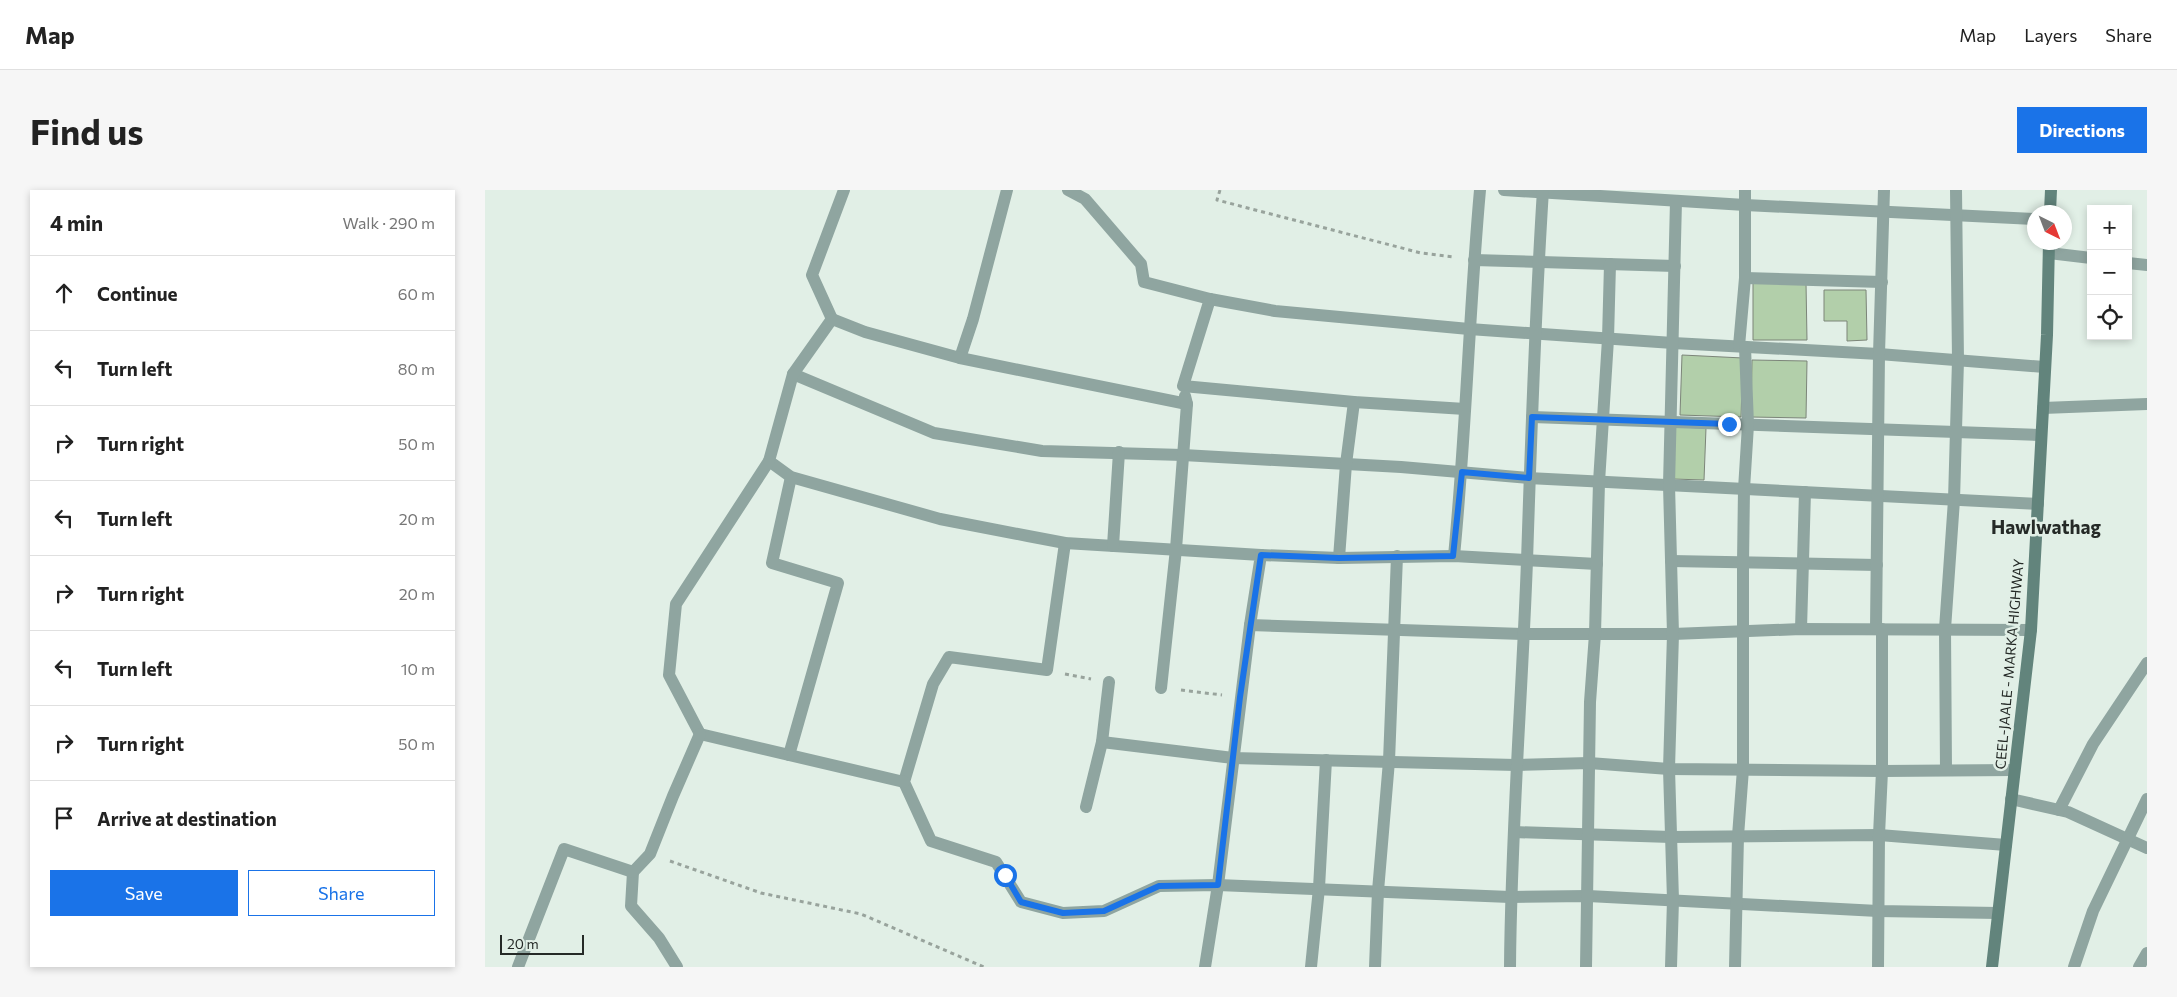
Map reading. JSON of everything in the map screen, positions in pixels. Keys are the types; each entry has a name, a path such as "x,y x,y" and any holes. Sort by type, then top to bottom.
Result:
{"street":[{"path":"845,190 811,275 832,319 865,332 960,358 1187,404"},
{"path":"960,358 973,319 1007,190"},
{"path":"1068,190 1085,199 1141,264 1144,282 1210,299 1275,311 1536,334 1879,354 2044,367"},
{"path":"1453,556 1462,472 1469,329 1480,190"},
{"path":"1504,190 1745,205 2027,218"},
{"path":"1735,967 1738,836 1743,769 1744,489 1748,424 1742,347 1745,278 1745,190"},
{"path":"1878,967 1877,910 1882,771 1877,496 1884,190"},
{"path":"1946,770 1945,629 1953,500 1958,360 1956,190"},
{"path":"2050,205 2051,190"},
{"path":"1510,967 1510,897 1543,191"},
{"path":"1671,967 1673,900 1669,769 1673,634 1669,485 1676,200"},
{"name":"CEEL-JAALE - MARKA HIGHWAY","path":"1992,967 2031,630 2047,335 2049,250"},
{"path":"2057,250 2087,257"},
{"path":"1474,260 1675,266"},
{"path":"2132,263 2147,265"},
{"path":"1586,967 1591,702 1595,634 1599,482 1604,420 1610,264"},
{"path":"1745,278 1882,282"},
{"path":"1161,688 1176,549 1187,404 1183,386 1210,299"},
{"path":"832,319 793,374 769,461 676,604 669,674 700,734 904,782"},
{"path":"793,374 934,433 1042,451 1183,455 1346,464 1529,478 2038,504"},
{"path":"1183,386 1354,402 1465,409"},
{"path":"1339,558 1346,464 1354,402"},
{"path":"2043,408 2147,404"},
{"path":"1532,417 2041,435"},
{"path":"1113,546 1119,452"},
{"path":"769,461 791,477 940,519 1065,543 1261,555 1339,558 1453,556 1597,564"},
{"path":"789,755 838,583 772,563 791,477"},
{"path":"1801,628 1805,492"},
{"path":"1065,543 1047,670 949,657 933,684 904,782 931,841 996,862 1021,902 1063,913 1104,911 1159,886 1218,885 1378,890 1510,897 1588,896 1877,910 1998,912"},
{"path":"1205,967 1218,885 1250,625 1261,555"},
{"path":"1375,967 1378,890 1389,762 1397,556"},
{"path":"1671,562 1877,565"},
{"path":"1250,625 1523,634 1673,634 1801,628 2031,630"},
{"path":"2059,810 2093,744 2147,663"},
{"path":"1087,807 1102,742 1109,682"},
{"path":"677,967 659,938 631,906 633,872 650,854 700,734"},
{"path":"1102,742 1233,758 1516,765 1589,764 1669,769 2014,770"},
{"path":"1311,967 1319,888 1326,760"},
{"path":"2011,799 2068,812 2147,848"},
{"path":"2074,967 2093,911 2147,799"},
{"path":"1514,832 1671,837 1879,836 2005,845"},
{"path":"518,967 564,849 633,872"},
{"path":"2139,967 2147,953"}],"path":[{"path":"1220,190 1217,200 1421,253 1474,260"},
{"path":"650,854 761,893 861,914 984,967"}],"building":[{"path":"1753,283 1806,283 1807,340 1753,340"},
{"path":"1824,290 1866,290 1867,340 1847,341 1847,321 1824,321"},
{"path":"1682,355 1743,358 1741,417 1680,415"},
{"path":"1752,360 1807,361 1806,418 1751,417"},
{"path":"1675,427 1706,428 1704,480 1673,479"}],"district":[{"name":"Hawlwathag","path":"2046,526"}],"route":[{"path":"1005,875 1021,902 1063,913 1104,911 1159,886 1218,885 1240,697 1261,555 1339,558 1453,556 1462,472 1529,478 1532,417 1729,424"}]}
